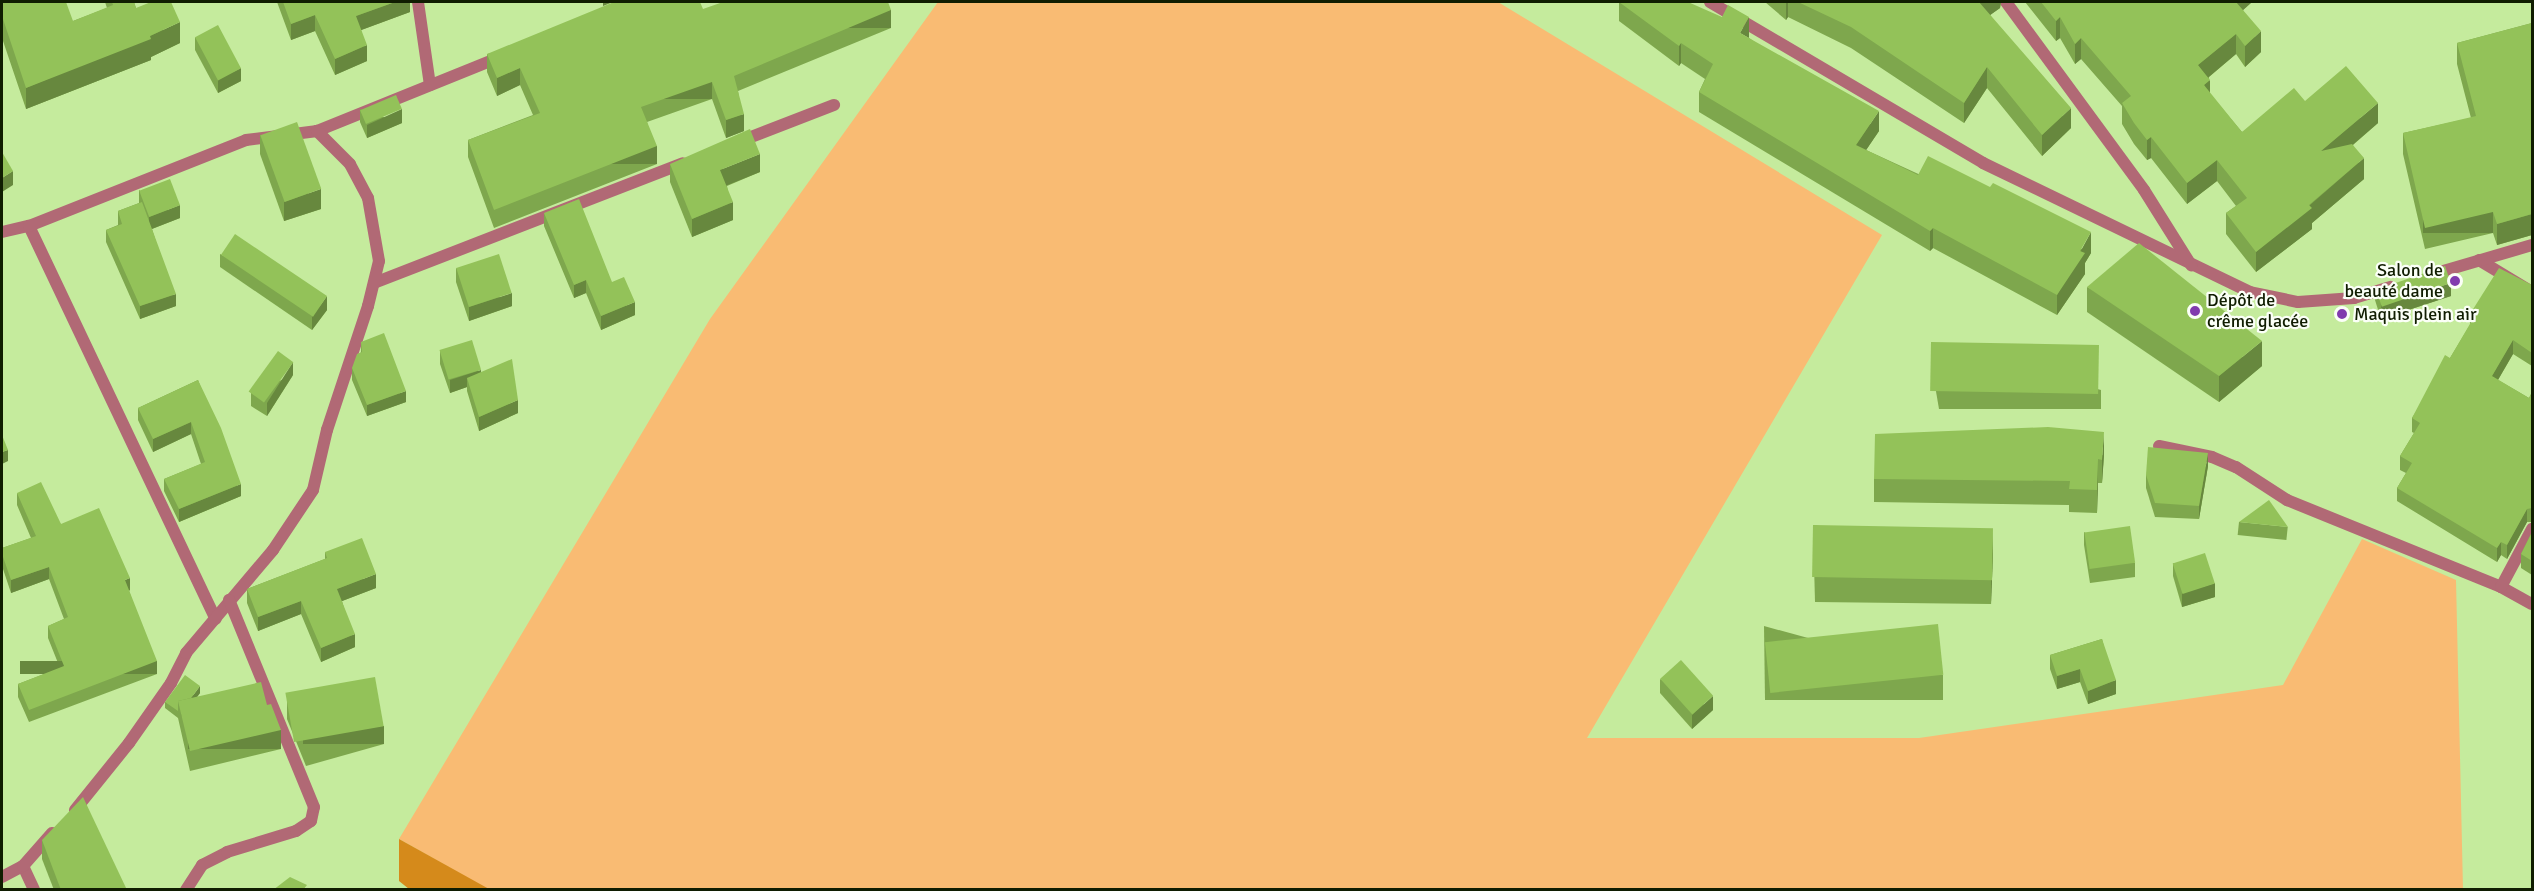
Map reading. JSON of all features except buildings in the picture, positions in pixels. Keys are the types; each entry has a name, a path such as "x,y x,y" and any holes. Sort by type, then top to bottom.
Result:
{"street":[{"path":"418,2 430,85"},
{"path":"1710,2 1983,163 2250,292 2298,302 2354,298 2400,284"},
{"path":"2006,2 2144,190 2191,265"},
{"path":"2,232 29,226 246,140 317,131 516,50"},
{"path":"724,147 834,105"},
{"path":"2,877 23,866 110,768 171,683 186,653 273,550 313,490 327,430 379,261 368,198 350,164 317,131"},
{"path":"374,283 691,160"},
{"path":"29,226 216,619"},
{"path":"2422,277 2532,245"},
{"path":"2479,260 2532,292"},
{"path":"2159,446 2220,460 2287,500 2501,587 2532,604"},
{"path":"2501,587 2532,529"},
{"path":"186,890 202,865 227,852 296,831 311,821 314,807 229,600"},
{"path":"23,866 34,890"}],"shaded area":[{"path":"938,2 1498,2 1882,235 1587,738 1919,738 2283,685 2362,539 2456,580 2463,889 489,890 399,839 710,319"},
{"path":"399,839 489,889 409,889 399,881"}],"place":[{"name":"Salon de beauté dame","path":"2455,281"},
{"name":"Dépôt de crême glacée","path":"2195,311"},
{"name":"Maquis plein air","path":"2342,314"}]}
